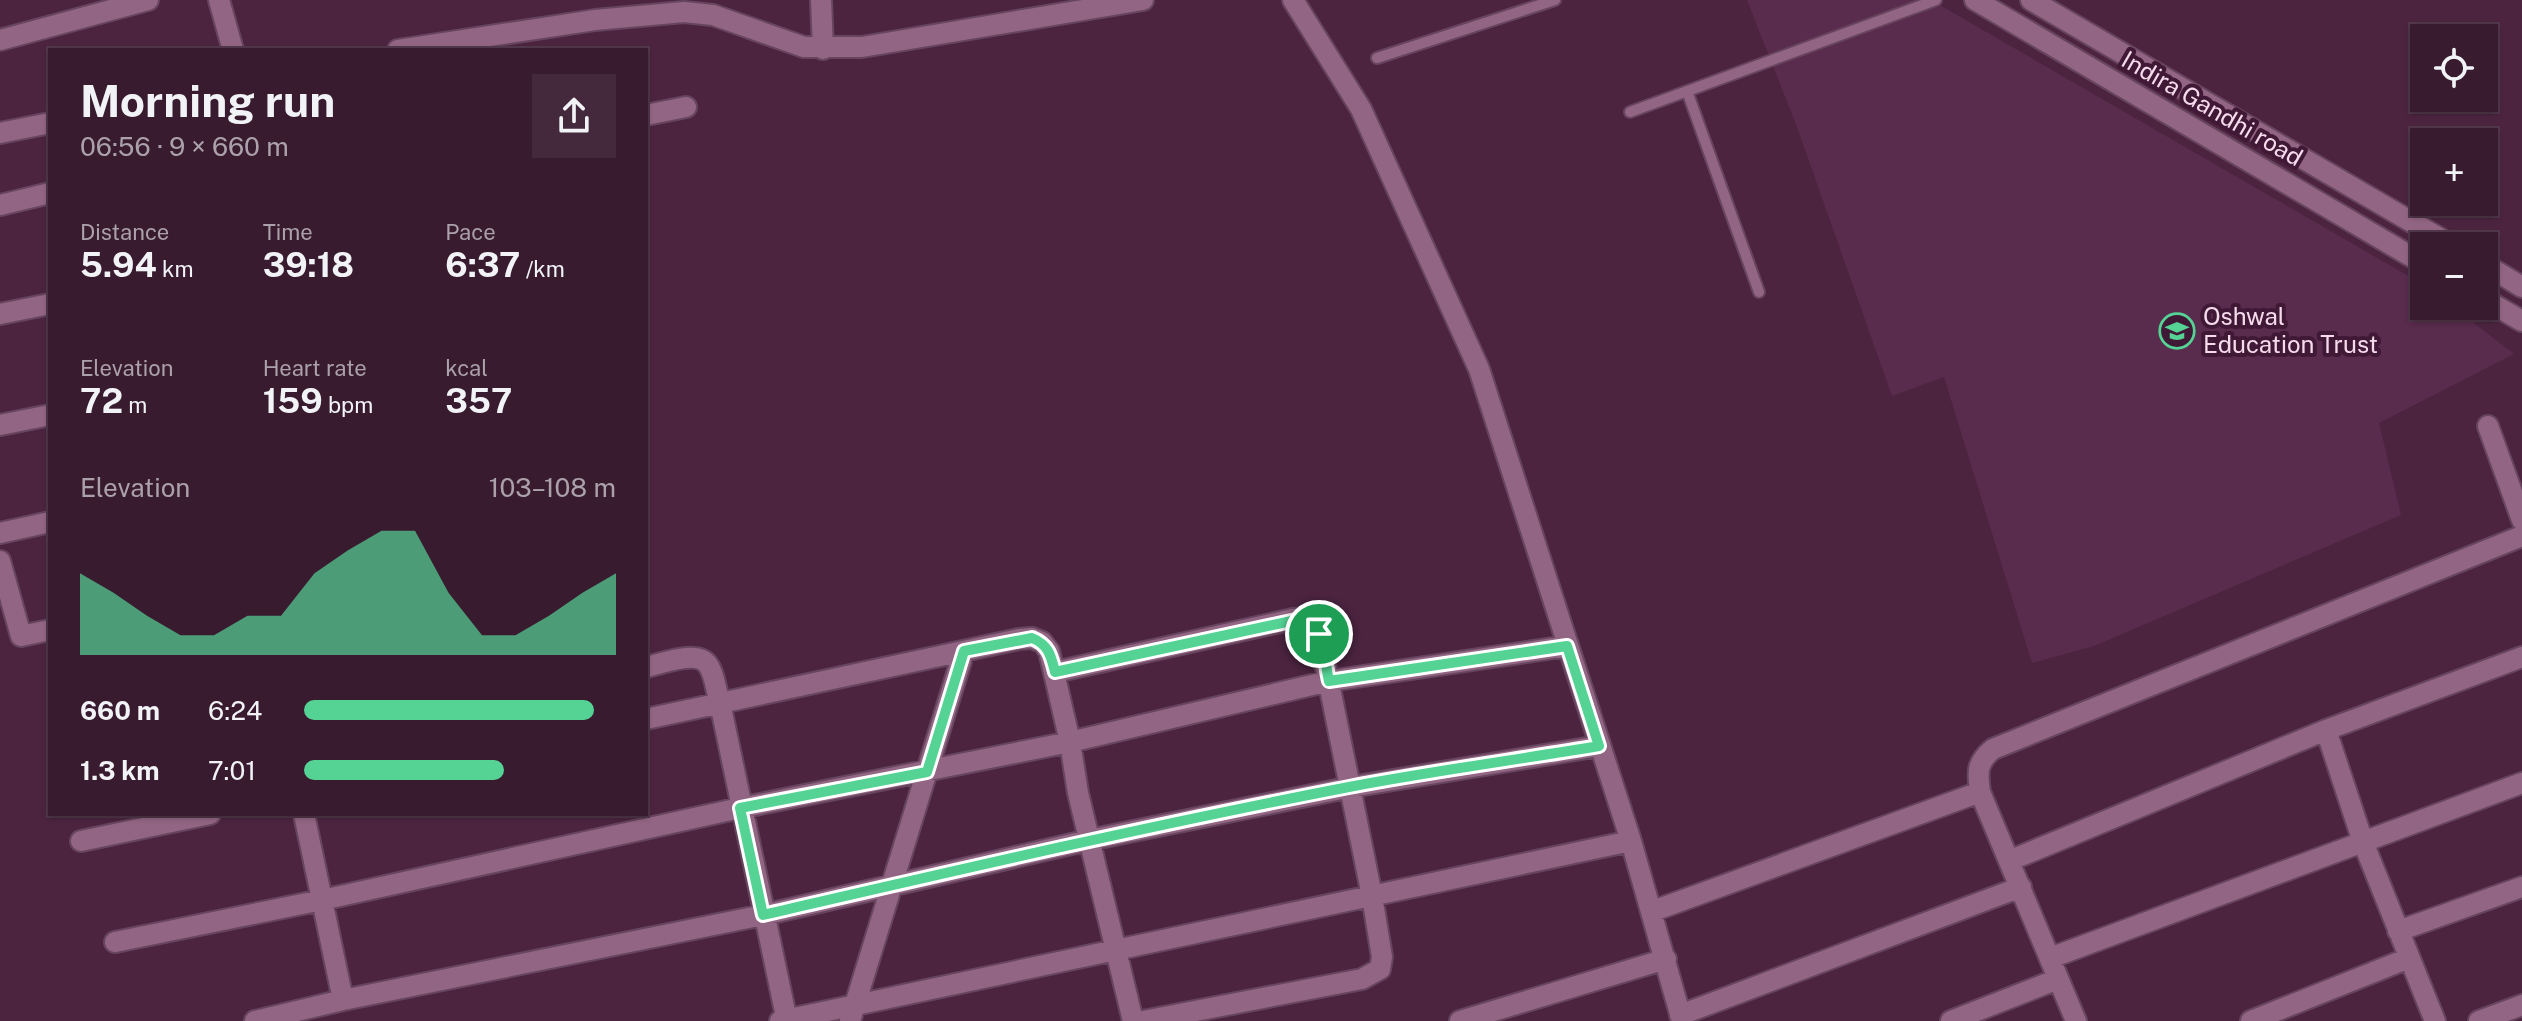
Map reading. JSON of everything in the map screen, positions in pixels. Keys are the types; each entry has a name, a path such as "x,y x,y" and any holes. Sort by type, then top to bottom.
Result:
{"street":[{"path":"0,40 148,0"},
{"path":"219,0 232,48"},
{"path":"821,0 823,49"},
{"path":"422,48 615,18 713,7 790,44 823,49 881,45 1143,0"},
{"path":"1293,0 1361,109 1479,369 1653,911 1681,1018 2021,887"},
{"name":"Indira Gandhi road","path":"1975,0 2410,256"},
{"name":"Indira Gandhi road","path":"2031,0 2429,232"},
{"path":"648,115 686,107"},
{"path":"0,133 48,123"},
{"path":"0,205 48,193"},
{"path":"2498,272 2522,287"},
{"path":"0,314 48,304"},
{"path":"2498,307 2522,321"},
{"path":"0,425 48,415"},
{"path":"2488,426 2522,520"},
{"path":"0,533 48,522"},
{"path":"2076,1021 1980,792 1977,771 1982,758 1993,749 2522,536"},
{"path":"0,561 21,636 48,630"},
{"path":"1055,672 1305,618 1314,623 1319,634 1372,896 1382,957 1380,969 1371,976 1143,1021"},
{"path":"648,719 964,651 1032,638 1042,642 1049,651 1055,672 1078,793 1133,1021"},
{"path":"115,942 740,808 1070,742 1329,681 1567,646"},
{"path":"852,1013 964,651"},
{"path":"648,667 699,657 708,664 720,703 784,1021 852,1013 1115,950 1631,841"},
{"path":"2011,860 2326,730 2522,657"},
{"path":"2326,730 2363,842 2435,1021"},
{"path":"255,1021 291,1017 343,1000 763,915 1089,840 1351,787 1599,746"},
{"path":"2050,958 2522,783"},
{"path":"1653,911 1980,792"},
{"path":"81,841 200,816"},
{"path":"304,816 343,1000"},
{"path":"2398,931 2522,887"},
{"path":"2251,1021 2409,958"},
{"path":"1460,1021 1666,959"},
{"path":"1951,1021 2058,979"},
{"path":"2479,1021 2522,1005"}],"lane":[{"path":"1377,58 1555,0"},
{"path":"1630,112 1936,0"},
{"path":"1687,91 1759,292"}],"shaded area":[{"name":"Oshwal Education Trust","path":"1747,0 1931,0 2410,277 2410,320 2470,320 2514,354 2379,423 2401,515 2094,646 2032,663 1944,377 1892,396 1797,127"}],"place":[{"name":"Oshwal Education Trust","path":"2177,331"}],"route":[{"path":"1305,618 1314,623 1319,634 1329,681 1567,646 1599,746 1264,804 1089,840 763,915 740,808 927,772 964,651 1032,638 1042,642 1049,651 1055,672 1293,619 1305,618"}]}
